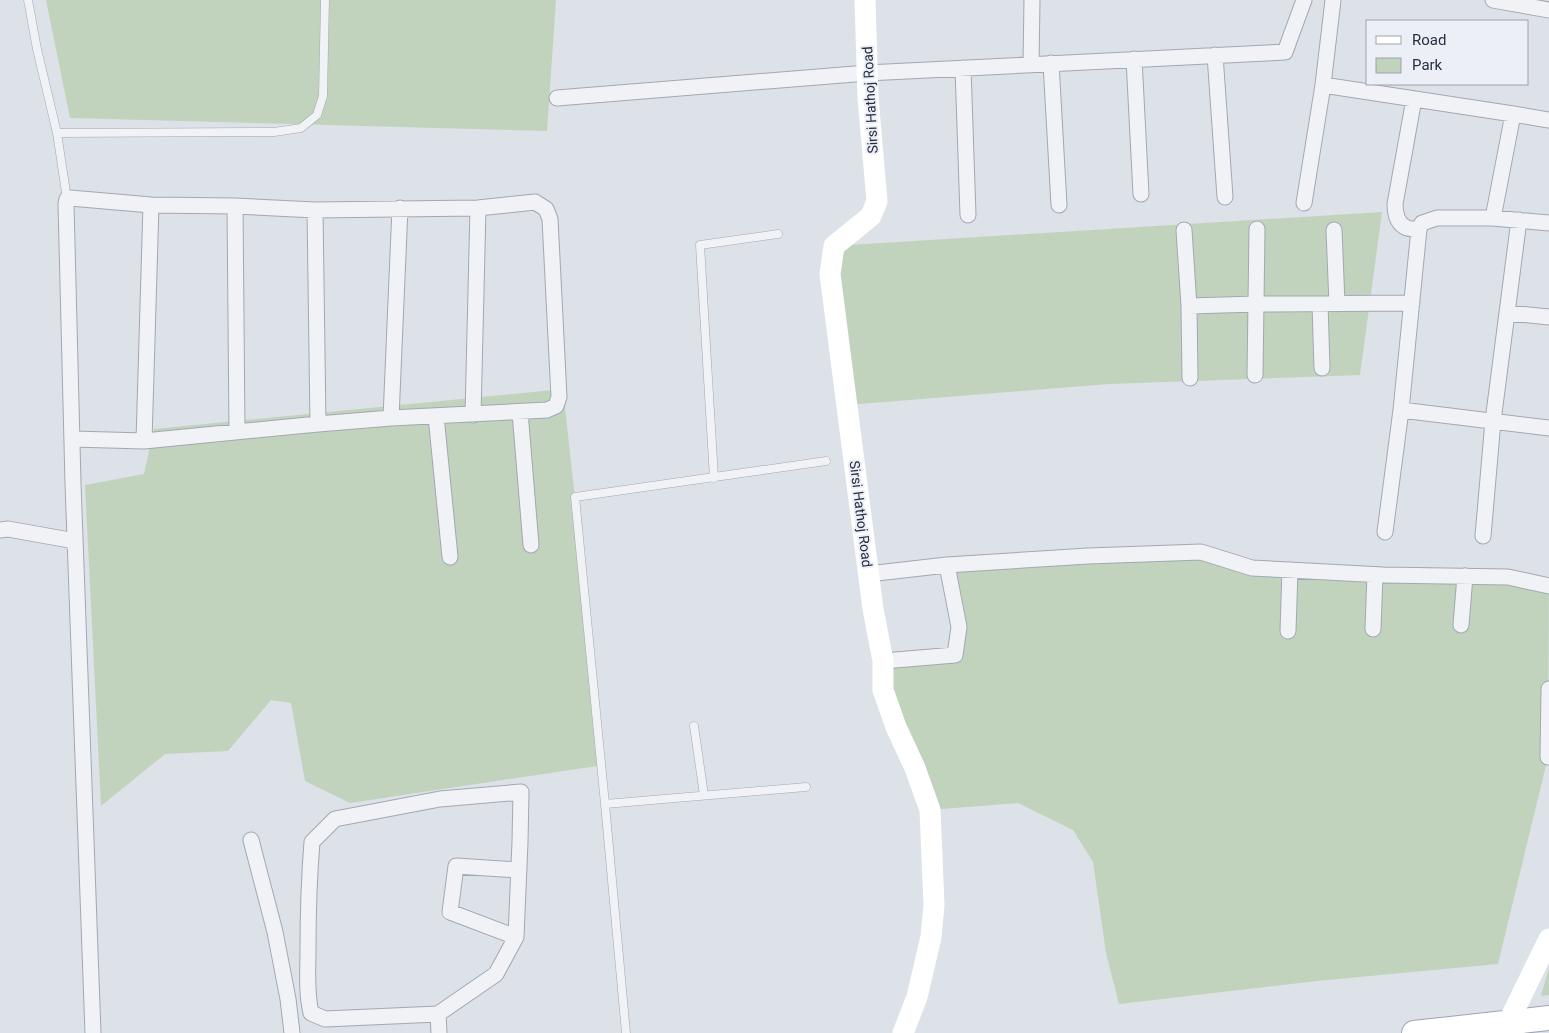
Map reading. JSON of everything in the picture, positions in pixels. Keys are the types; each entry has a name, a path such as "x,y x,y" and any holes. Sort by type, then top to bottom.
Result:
{"main road":[{"path":"1414,1033 1507,1028 1549,1018"}],"street":[{"name":"Sirsi Hathoj Road","path":"865,0 867,73 877,201 871,216 834,246 830,274 868,574 882,661 883,690 930,810 934,906 932,937 917,997 903,1033"},
{"path":"1031,64 1032,0"},
{"path":"556,98 867,73 1285,52 1304,0"},
{"path":"1304,203 1323,85 1334,0"},
{"path":"1493,0 1529,4 1549,10"},
{"path":"1215,55 1224,197"},
{"path":"1134,59 1141,194"},
{"path":"1051,63 1059,205"},
{"path":"963,68 968,215"},
{"path":"1323,85 1549,120"},
{"path":"1414,99 1394,204 1394,214 1407,228 1419,229"},
{"path":"1493,218 1513,114"},
{"path":"73,439 144,441 391,418 547,410 556,406 559,397 550,219 546,208 535,202 478,208 314,210 236,206 151,205 67,199 75,541 92,1033"},
{"path":"144,441 151,205"},
{"path":"236,206 236,431"},
{"path":"391,418 400,208"},
{"path":"473,415 478,208"},
{"path":"314,210 318,424"},
{"path":"1385,532 1401,410 1419,229 1422,223 1437,218 1493,218 1549,223"},
{"path":"1483,536 1494,421 1519,220"},
{"path":"1254,375 1257,228"},
{"path":"1184,230 1189,306 1190,378"},
{"path":"1334,230 1337,304"},
{"path":"1189,306 1412,303"},
{"path":"1320,304 1322,368"},
{"path":"1508,313 1549,317"},
{"path":"1401,410 1549,428"},
{"path":"520,412 531,545"},
{"path":"436,416 450,558"},
{"path":"0,530 8,529 75,541"},
{"path":"868,574 947,565 1088,556 1201,552 1252,568 1375,575 1508,577 1549,586"},
{"path":"882,661 955,655 959,627 947,565"},
{"path":"1288,631 1290,570"},
{"path":"1373,629 1375,575"},
{"path":"1461,625 1466,576"},
{"path":"1549,689 1549,756"},
{"path":"521,792 516,937 496,974 438,1014 325,1019 311,1013 308,1002 308,887 312,842 335,820 440,799 521,792"},
{"path":"251,840 275,932 288,999 292,1033"},
{"path":"516,937 450,912 456,866 519,870"},
{"path":"1507,1028 1549,939"},
{"path":"438,1014 439,1033"}],"lane":[{"path":"28,0 37,49 57,133 67,199"},
{"path":"57,133 274,132 301,128 317,115 323,96 325,0"},
{"path":"714,478 700,245 778,234"},
{"path":"626,1033 575,498 826,461"},
{"path":"694,726 704,795"},
{"path":"605,804 806,786"}],"green space":[{"path":"46,0 556,0 547,131 70,118"},
{"path":"1382,212 1360,375 1109,384 847,405 834,246"},
{"path":"563,389 604,765 350,803 305,781 291,703 271,700 228,751 165,754 101,806 85,485 144,474 154,429"},
{"path":"1201,552 1252,568 1549,586 1548,757 1498,964 1317,981 1119,1004 1106,953 1093,862 1073,830 1018,803 930,810 883,661 955,655 947,565"},
{"path":"1549,968 1549,995 1541,996"}]}
